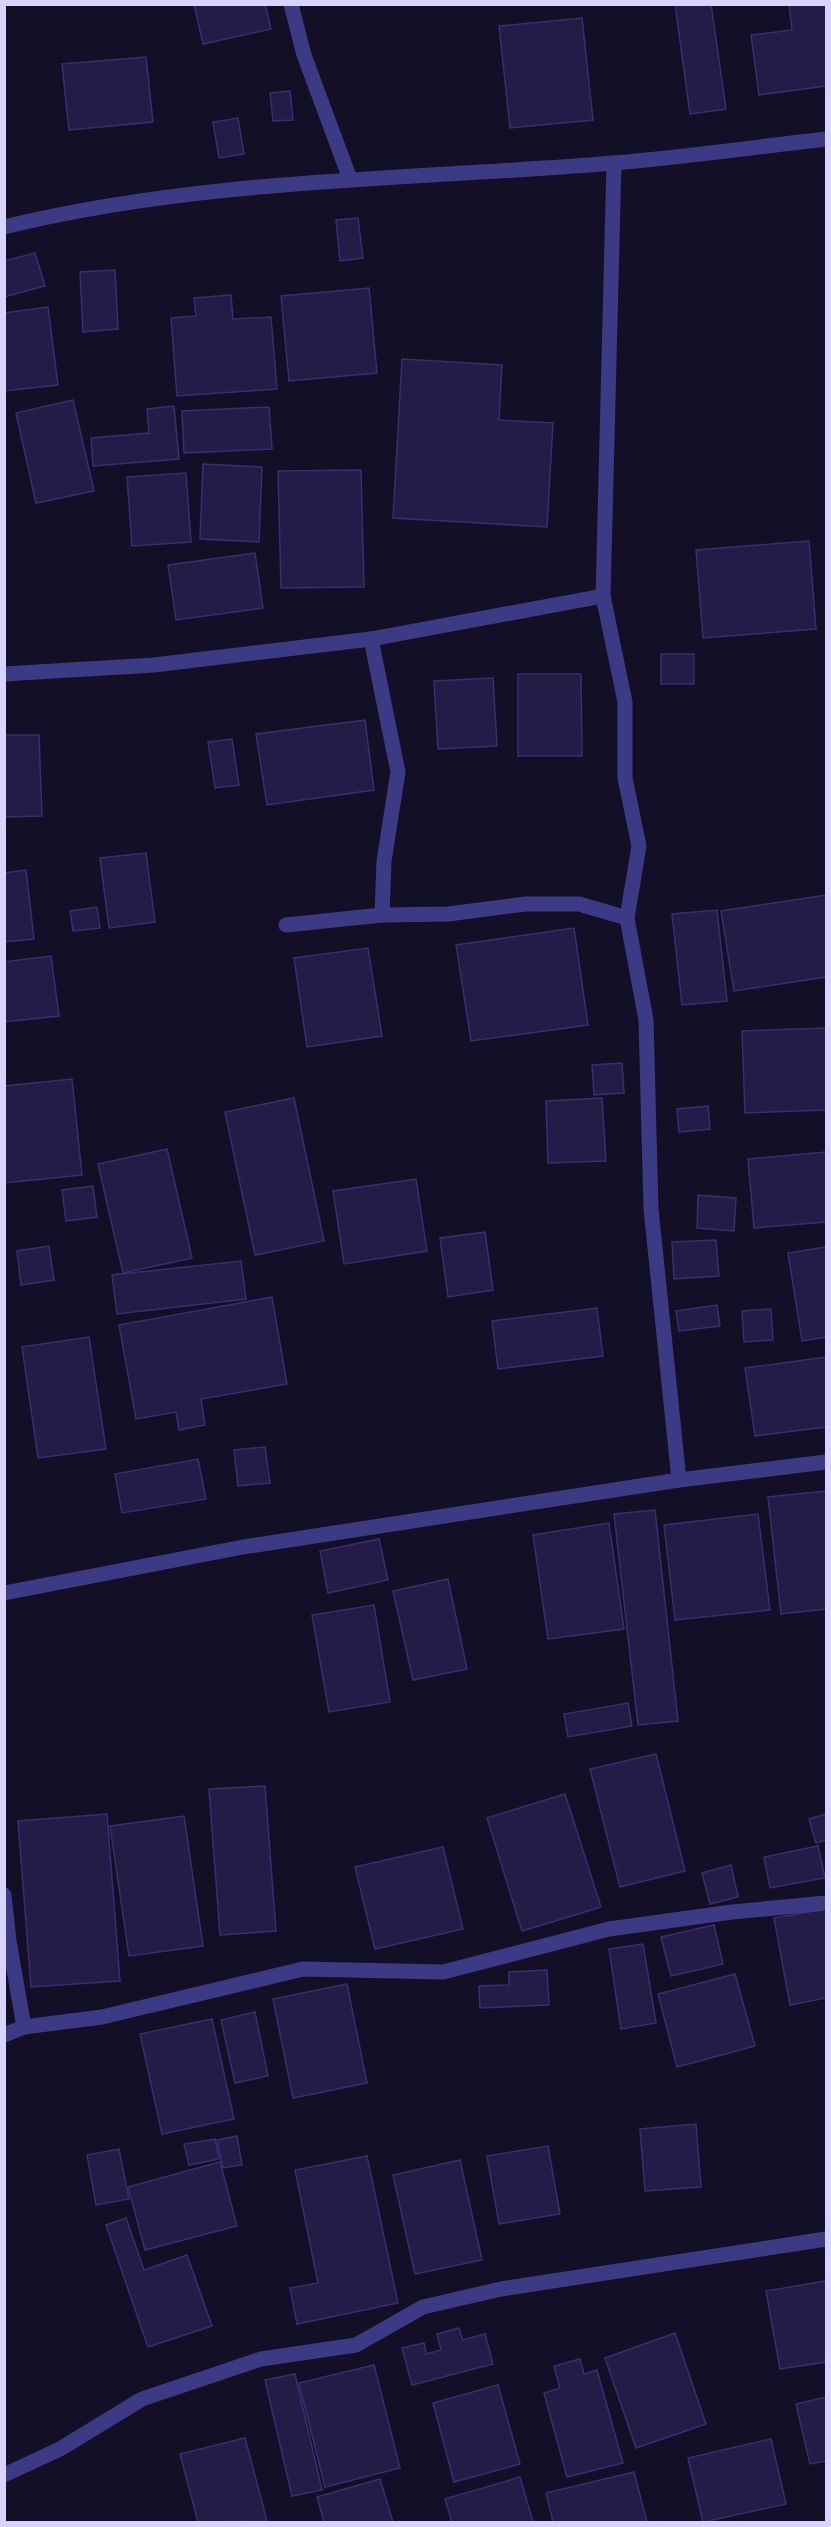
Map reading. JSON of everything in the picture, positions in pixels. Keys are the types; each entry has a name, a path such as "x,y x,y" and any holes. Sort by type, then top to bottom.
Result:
{"street":[{"path":"291,4 304,55 350,179"},
{"path":"4,227 181,194 350,179 614,163 826,139"},
{"path":"614,163 603,596 625,702 625,778 639,846 627,918 646,1020 651,1209 679,1480"},
{"path":"4,674 154,665 370,639 603,596"},
{"path":"370,639 398,772 384,861 382,915"},
{"path":"286,925 382,915 448,914 526,904 579,904 627,918"},
{"path":"4,1593 243,1547 679,1480 826,1462"},
{"path":"4,1895 9,1941 24,2027"},
{"path":"4,2035 24,2027 102,2017 303,1970 443,1972 609,1929 732,1912 826,1903"},
{"path":"4,2475 60,2449 142,2399 261,2359 356,2344 423,2307 501,2289 826,2239"}],"building":[{"path":"194,4 265,4 271,29 203,44"},
{"path":"675,4 711,4 726,109 690,114"},
{"path":"789,4 826,4 826,86 759,95 751,35 792,30"},
{"path":"582,18 593,120 510,128 499,26"},
{"path":"146,57 153,122 69,130 62,64"},
{"path":"290,91 293,120 273,121 270,93"},
{"path":"238,118 244,154 219,158 213,122"},
{"path":"358,218 363,258 340,261 336,220"},
{"path":"35,253 45,286 4,297 4,261"},
{"path":"115,270 118,329 83,332 80,272"},
{"path":"369,288 377,373 289,381 281,296"},
{"path":"231,295 233,319 271,317 277,389 177,396 171,318 196,316 194,298"},
{"path":"48,307 58,385 4,391 4,313"},
{"path":"402,359 502,365 499,420 553,423 547,527 393,518"},
{"path":"73,400 94,491 36,503 16,413"},
{"path":"174,406 179,459 93,466 91,438 149,433 147,409"},
{"path":"269,407 272,449 184,453 182,411"},
{"path":"203,464 262,467 259,542 200,539"},
{"path":"361,470 364,587 281,588 278,471"},
{"path":"186,473 191,542 132,546 127,477"},
{"path":"809,541 816,629 703,638 696,550"},
{"path":"255,553 263,608 176,620 168,565"},
{"path":"661,654 694,654 694,684 661,684"},
{"path":"518,674 581,674 582,756 518,756"},
{"path":"493,678 497,746 438,749 434,681"},
{"path":"365,720 374,790 267,805 256,734"},
{"path":"4,735 39,735 42,816 4,817"},
{"path":"232,739 239,785 215,788 208,742"},
{"path":"146,853 155,922 109,928 100,858"},
{"path":"26,870 34,939 4,942 4,873"},
{"path":"826,895 826,977 734,991 721,911"},
{"path":"97,907 100,928 73,931 70,911"},
{"path":"717,910 727,1001 682,1005 672,914"},
{"path":"574,928 588,1025 471,1041 456,945"},
{"path":"368,948 382,1036 307,1047 294,958"},
{"path":"51,956 59,1016 4,1022 4,962"},
{"path":"826,1028 826,1110 745,1113 742,1031"},
{"path":"622,1063 624,1093 594,1095 592,1065"},
{"path":"72,1079 82,1175 4,1183 4,1086"},
{"path":"294,1098 324,1241 255,1255 225,1112"},
{"path":"602,1098 606,1161 548,1163 546,1101"},
{"path":"708,1106 710,1129 679,1132 677,1109"},
{"path":"167,1149 192,1258 123,1273 98,1164"},
{"path":"826,1152 826,1222 754,1228 748,1159"},
{"path":"416,1179 427,1251 344,1264 333,1191"},
{"path":"93,1186 97,1217 66,1221 62,1190"},
{"path":"698,1195 736,1198 734,1231 697,1228"},
{"path":"485,1232 493,1290 448,1297 440,1238"},
{"path":"716,1240 719,1276 674,1279 672,1242"},
{"path":"49,1246 54,1280 21,1285 17,1251"},
{"path":"826,1247 826,1337 802,1341 788,1253"},
{"path":"241,1261 246,1299 117,1314 112,1275"},
{"path":"272,1297 287,1384 201,1399 205,1425 179,1430 176,1412 136,1419 119,1325"},
{"path":"717,1305 720,1326 679,1331 676,1311"},
{"path":"597,1308 603,1356 498,1369 492,1321"},
{"path":"771,1309 773,1340 744,1342 742,1311"},
{"path":"89,1337 106,1449 38,1458 22,1347"},
{"path":"826,1357 826,1427 755,1436 745,1368"},
{"path":"265,1447 270,1483 238,1486 234,1450"},
{"path":"198,1459 206,1499 122,1513 115,1474"},
{"path":"826,1491 826,1609 781,1614 768,1497"},
{"path":"655,1510 678,1721 638,1725 614,1514"},
{"path":"758,1514 770,1610 675,1620 664,1525"},
{"path":"609,1523 624,1629 548,1639 533,1535"},
{"path":"379,1539 388,1580 328,1593 320,1551"},
{"path":"448,1579 467,1669 413,1680 393,1591"},
{"path":"374,1605 390,1702 329,1712 312,1615"},
{"path":"628,1703 632,1726 568,1737 564,1714"},
{"path":"656,1754 685,1871 620,1887 590,1769"},
{"path":"265,1786 276,1931 220,1935 209,1789"},
{"path":"565,1794 601,1907 522,1931 487,1818"},
{"path":"107,1814 120,1981 31,1987 18,1821"},
{"path":"826,1814 826,1840 816,1843 809,1819"},
{"path":"184,1816 203,1946 129,1956 110,1826"},
{"path":"818,1846 825,1878 770,1888 764,1857"},
{"path":"443,1847 463,1929 375,1949 355,1867"},
{"path":"731,1865 738,1897 710,1904 702,1873"},
{"path":"826,1909 826,1998 790,2005 774,1918"},
{"path":"714,1925 723,1964 671,1976 661,1937"},
{"path":"643,1944 656,2023 621,2029 609,1949"},
{"path":"547,1970 549,2005 480,2008 479,1986 509,1985 509,1972"},
{"path":"735,1974 755,2046 677,2067 658,1994"},
{"path":"347,1984 367,2083 293,2098 273,1999"},
{"path":"255,2012 268,2076 235,2083 221,2020"},
{"path":"212,2019 234,2119 162,2134 140,2034"},
{"path":"696,2124 701,2187 645,2191 640,2129"},
{"path":"237,2136 242,2165 223,2168 217,2140"},
{"path":"215,2139 219,2159 189,2165 184,2144"},
{"path":"548,2146 560,2214 499,2224 487,2156"},
{"path":"119,2149 129,2199 96,2205 87,2155"},
{"path":"367,2156 398,2303 297,2324 290,2288 318,2283 295,2170"},
{"path":"460,2160 482,2260 415,2274 393,2175"},
{"path":"220,2162 237,2226 145,2250 128,2187"},
{"path":"126,2218 144,2270 187,2255 212,2326 148,2347 106,2225"},
{"path":"826,2281 826,2362 780,2369 766,2291"},
{"path":"459,2328 463,2340 485,2334 493,2364 412,2385 402,2348 424,2343 426,2354 441,2350 437,2334"},
{"path":"675,2333 706,2424 636,2448 605,2358"},
{"path":"580,2359 584,2374 597,2370 623,2463 567,2477 544,2393 560,2388 554,2366"},
{"path":"374,2365 400,2468 325,2487 299,2383"},
{"path":"295,2374 322,2490 292,2496 265,2380"},
{"path":"498,2385 520,2464 454,2482 433,2403"},
{"path":"826,2397 826,2461 810,2464 796,2404"},
{"path":"245,2438 267,2521 198,2522 180,2454"},
{"path":"771,2439 786,2504 703,2522 688,2458"},
{"path":"634,2472 647,2522 553,2522 546,2493"},
{"path":"520,2477 533,2522 452,2522 445,2499"},
{"path":"380,2479 393,2522 324,2522 317,2497"}]}
